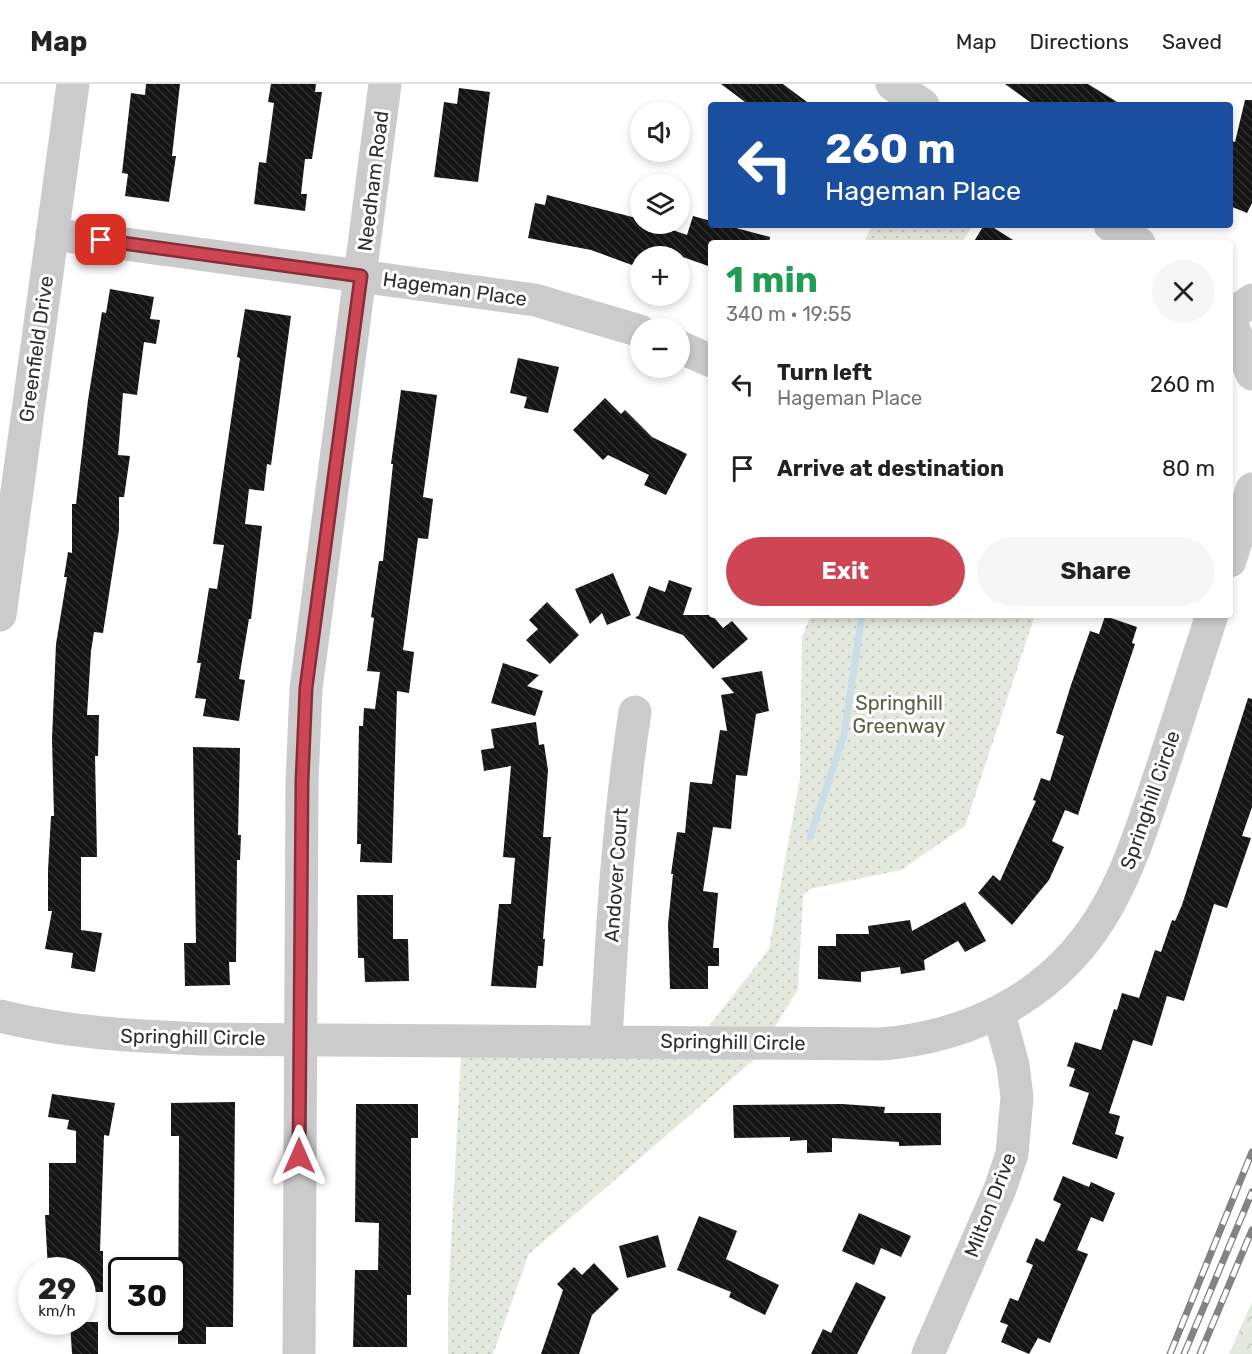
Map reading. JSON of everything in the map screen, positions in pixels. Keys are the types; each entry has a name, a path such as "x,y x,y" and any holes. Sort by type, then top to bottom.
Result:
{"street":[{"name":"Greenfield Drive","path":"0,615 73,84"},
{"name":"Needham Road","path":"299,1354 300,1039 306,688 385,84"},
{"path":"892,84 918,102"},
{"path":"1115,228 1134,240"},
{"name":"Hageman Place","path":"52,234 536,300 630,328"},
{"path":"1233,316 1252,300"},
{"path":"1233,326 1252,374"},
{"path":"690,352 708,360"},
{"path":"1233,551 1252,489"},
{"name":"Springhill Circle","path":"0,1016 40,1026 99,1035 881,1044 928,1037 999,1014 1055,973 1091,932 1109,904 1139,838 1211,618"},
{"name":"Andover Court","path":"606,1040 615,877 623,786 635,712"},
{"name":"Milton Drive","path":"928,1354 1000,1189 1012,1154 1017,1096 1013,1065 999,1014"}],"green space":[{"path":"871,228 971,228 964,240 865,240"},
{"name":"Springhill Greenway","path":"810,618 1034,618 965,826 901,870 810,889 803,895 798,989 756,1058 529,1254 493,1354 448,1354 448,1302 461,1054 685,1057 769,949 800,778 802,637"},
{"path":"1252,1302 1252,1354 1229,1354"}],"building":[{"path":"146,84 180,84 172,156 176,156 169,202 125,196 128,174 122,173 131,93 145,95"},
{"path":"271,84 316,84 315,92 322,92 312,159 305,159 301,194 307,194 305,211 254,204 259,162 266,163 274,103 268,102"},
{"path":"721,84 783,84 807,102 745,102"},
{"path":"1005,84 1088,84 1117,102 1030,102"},
{"path":"459,88 490,92 478,182 434,177 444,102 457,104"},
{"path":"1245,100 1252,100 1252,203 1247,213 1233,207 1233,141 1235,142"},
{"path":"547,195 630,216 630,234 687,235 690,234 693,216 708,220 708,228 736,228 770,237 770,240 708,240 708,266 690,260 690,246 630,246 630,264 591,250 528,238 535,203 545,205"},
{"path":"982,228 994,228 1013,240 975,240"},
{"path":"110,289 154,297 150,319 160,320 156,344 144,342 137,395 123,393 118,455 130,456 124,497 119,497 119,530 103,633 94,632 91,651 87,715 99,715 98,756 95,756 97,857 81,857 81,930 102,933 95,972 71,968 73,953 45,949 52,911 48,911 48,870 51,816 54,816 52,739 56,644 67,577 64,577 68,552 72,553 72,504 76,504 88,400 102,312 106,313"},
{"path":"245,309 291,316 271,465 267,464 264,491 249,489 245,524 262,526 251,619 249,619 239,679 245,680 239,721 203,716 206,699 195,698 201,663 197,663 209,588 217,589 224,545 213,544"},
{"path":"518,358 559,367 548,413 524,408 527,397 510,393"},
{"path":"401,390 437,395 423,497 433,499 428,539 418,538 403,650 414,652 409,693 397,691 392,863 360,862 361,844 357,844 359,726 363,726 364,708 375,709 380,672 367,671 374,618 371,617 379,561 383,561 393,464 391,464"},
{"path":"605,398 621,414 625,410 652,437 687,454 666,495 644,485 649,475 608,455 603,460 573,430"},
{"path":"613,573 631,615 607,625 602,613 590,624 575,589"},
{"path":"669,580 692,588 683,615 708,615 708,618 715,618 723,628 732,621 748,639 713,669 683,635 635,618 639,615 649,586 665,592"},
{"path":"547,602 579,635 550,664 526,640 538,629 529,620"},
{"path":"1104,618 1137,627 1132,643 1135,644 1078,815 1065,810 1052,841 1064,847 1049,880 1012,925 978,893 993,875 1000,881 1036,801 1033,800 1041,778 1050,781 1064,736 1056,733 1071,685 1090,631 1099,634"},
{"path":"503,663 539,675 527,686 543,691 535,716 491,703"},
{"path":"762,671 769,711 756,714 747,776 736,775 731,829 713,827 703,891 718,893 713,948 719,948 719,966 708,966 708,989 670,989 668,924 673,874 671,874 677,832 685,833 690,782 712,784 720,730 727,731 721,695 734,693 721,678"},
{"path":"1248,698 1252,699 1252,807 1242,836 1251,838 1227,908 1214,904 1184,1001 1167,996 1152,1046 1133,1040 1109,1113 1120,1116 1115,1134 1124,1137 1117,1159 1072,1144 1089,1093 1069,1086 1075,1069 1067,1066 1075,1042 1101,1050 1114,1009 1117,1010 1122,993 1139,998 1155,950 1161,952 1172,920 1175,921 1182,905"},
{"path":"536,722 539,745 544,744 548,770 543,837 551,837 543,966 538,966 536,988 491,986 499,904 511,904 515,858 503,857 511,766 484,771 481,750 494,748 491,729"},
{"path":"193,747 240,748 238,835 241,835 240,860 237,860 236,962 229,962 230,985 185,986 184,943 196,943"},
{"path":"357,895 393,895 393,939 408,939 409,981 365,982 364,958 358,958"},
{"path":"965,902 986,941 965,952 958,941 924,960 925,970 901,974 900,967 861,972 861,982 818,979 818,946 836,946 836,934 869,934 868,926 910,920 912,931"},
{"path":"52,1094 115,1103 109,1136 104,1135 100,1251 103,1251 103,1292 96,1292 96,1257 47,1257 45,1215 49,1215 49,1163 76,1163 76,1131 67,1129 69,1120 48,1117"},
{"path":"235,1102 233,1327 206,1327 206,1344 178,1344 178,1335 186,1335 186,1257 178,1257 179,1136 171,1136 171,1103"},
{"path":"356,1104 418,1104 418,1138 411,1138 411,1295 407,1295 407,1347 353,1347 355,1270 378,1270 379,1223 355,1222"},
{"path":"842,1104 885,1107 884,1113 941,1113 941,1145 899,1146 899,1142 832,1138 832,1152 807,1153 807,1140 790,1141 790,1137 734,1138 733,1105"},
{"path":"1063,1176 1089,1187 1091,1182 1115,1193 1103,1222 1091,1217 1077,1250 1088,1254 1050,1343 1038,1338 1029,1354 1001,1342 1008,1325 1000,1322 1010,1298 1018,1301 1033,1265 1026,1262 1036,1238 1044,1242 1061,1204 1053,1200"},
{"path":"859,1213 911,1236 901,1257 881,1248 874,1265 842,1251"},
{"path":"699,1216 737,1231 726,1259 779,1285 765,1315 729,1297 731,1292 677,1270"},
{"path":"658,1235 666,1267 627,1278 619,1246"},
{"path":"594,1263 619,1289 592,1315 579,1354 541,1354 563,1290 557,1284 574,1267 582,1275"},
{"path":"856,1282 886,1297 857,1354 811,1354 823,1329 831,1333"},
{"path":"96,1322 98,1322 98,1354 72,1354 71,1335 96,1335"}],"waterway":[{"path":"810,837 844,735 862,618"}],"railway":[{"path":"1170,1354 1252,1152"},
{"path":"1184,1354 1252,1192"},
{"path":"1200,1354 1252,1230"}],"route":[{"path":"101,240 361,276 306,688 302,781 299,1156"}]}
